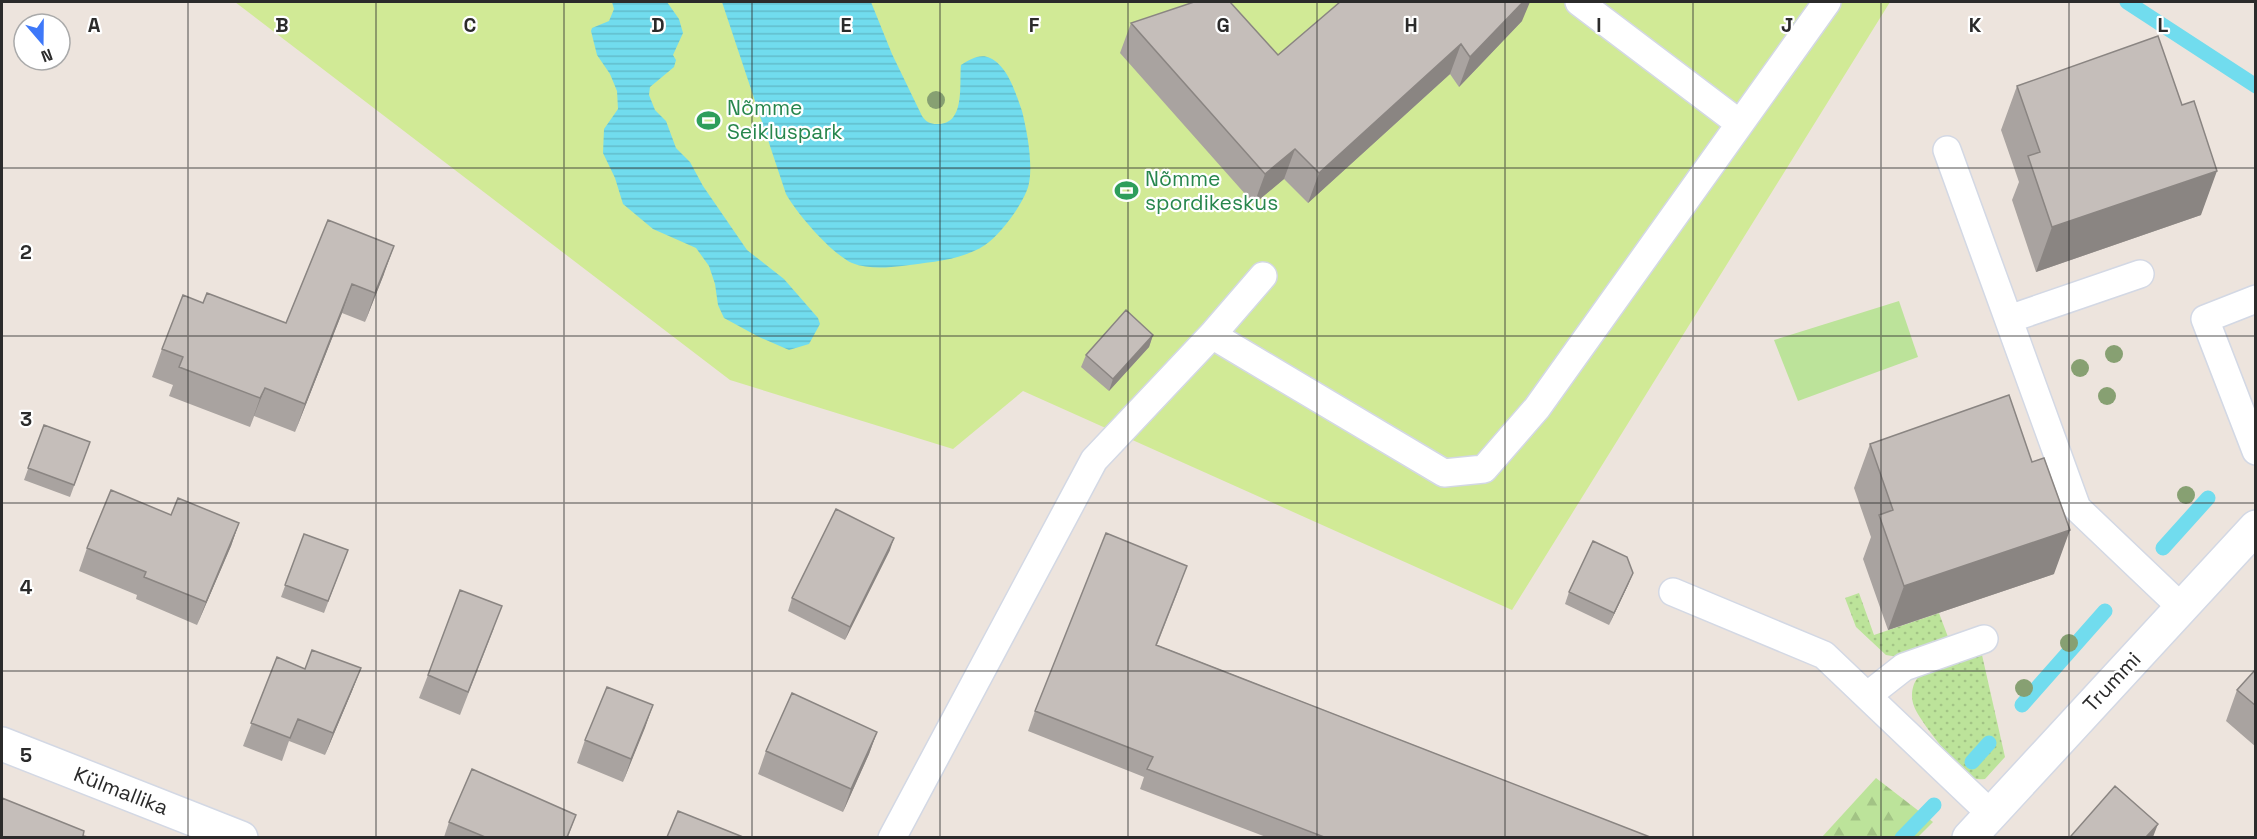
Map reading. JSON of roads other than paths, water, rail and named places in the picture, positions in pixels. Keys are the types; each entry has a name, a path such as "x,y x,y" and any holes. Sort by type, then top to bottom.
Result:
{"street":[{"name":"Trummi","path":"1969,837 2256,526"},
{"name":"Külmallika","path":"2,744 241,837"}],"lane":[{"path":"1580,2 1739,123"},
{"path":"1212,335 1444,473 1484,469 1537,408 1827,2"},
{"path":"1947,150 2077,508 2181,607"},
{"path":"2009,319 2140,274"},
{"path":"892,837 1094,460 1212,335 1263,276"},
{"path":"2256,299 2205,319 2256,452"},
{"path":"1673,592 1824,655 1991,814"},
{"path":"1867,696 1904,667 1984,639"}],"water":[{"path":"612,2 667,2 679,19 683,33 673,55 676,60 674,67 650,87 649,95 655,110 666,121 676,148 690,162 703,186 747,250 784,279 818,318 820,324 809,344 789,350 724,318 718,305 709,266 696,248 653,229 623,204 615,178 603,153 604,129 618,109 617,91 610,74 597,55 591,31 592,28 609,21 614,9"},
{"path":"722,2 871,2 892,54 922,116 932,124 946,123 957,111 961,65 982,56 996,62 1002,67 1017,97 1024,119 1030,157 1027,190 1012,217 985,245 955,258 883,268 858,265 844,258 816,233 786,194"}],"waterway":[{"path":"2127,2 2256,86"},
{"path":"2163,548 2208,498"},
{"path":"2022,705 2105,611"},
{"path":"1972,762 1989,743"},
{"path":"1902,838 1934,805"}],"place":[{"name":"Nõmme Seikluspark","path":"709,120"},
{"name":"Nõmme spordikeskus","path":"1127,191"}]}
